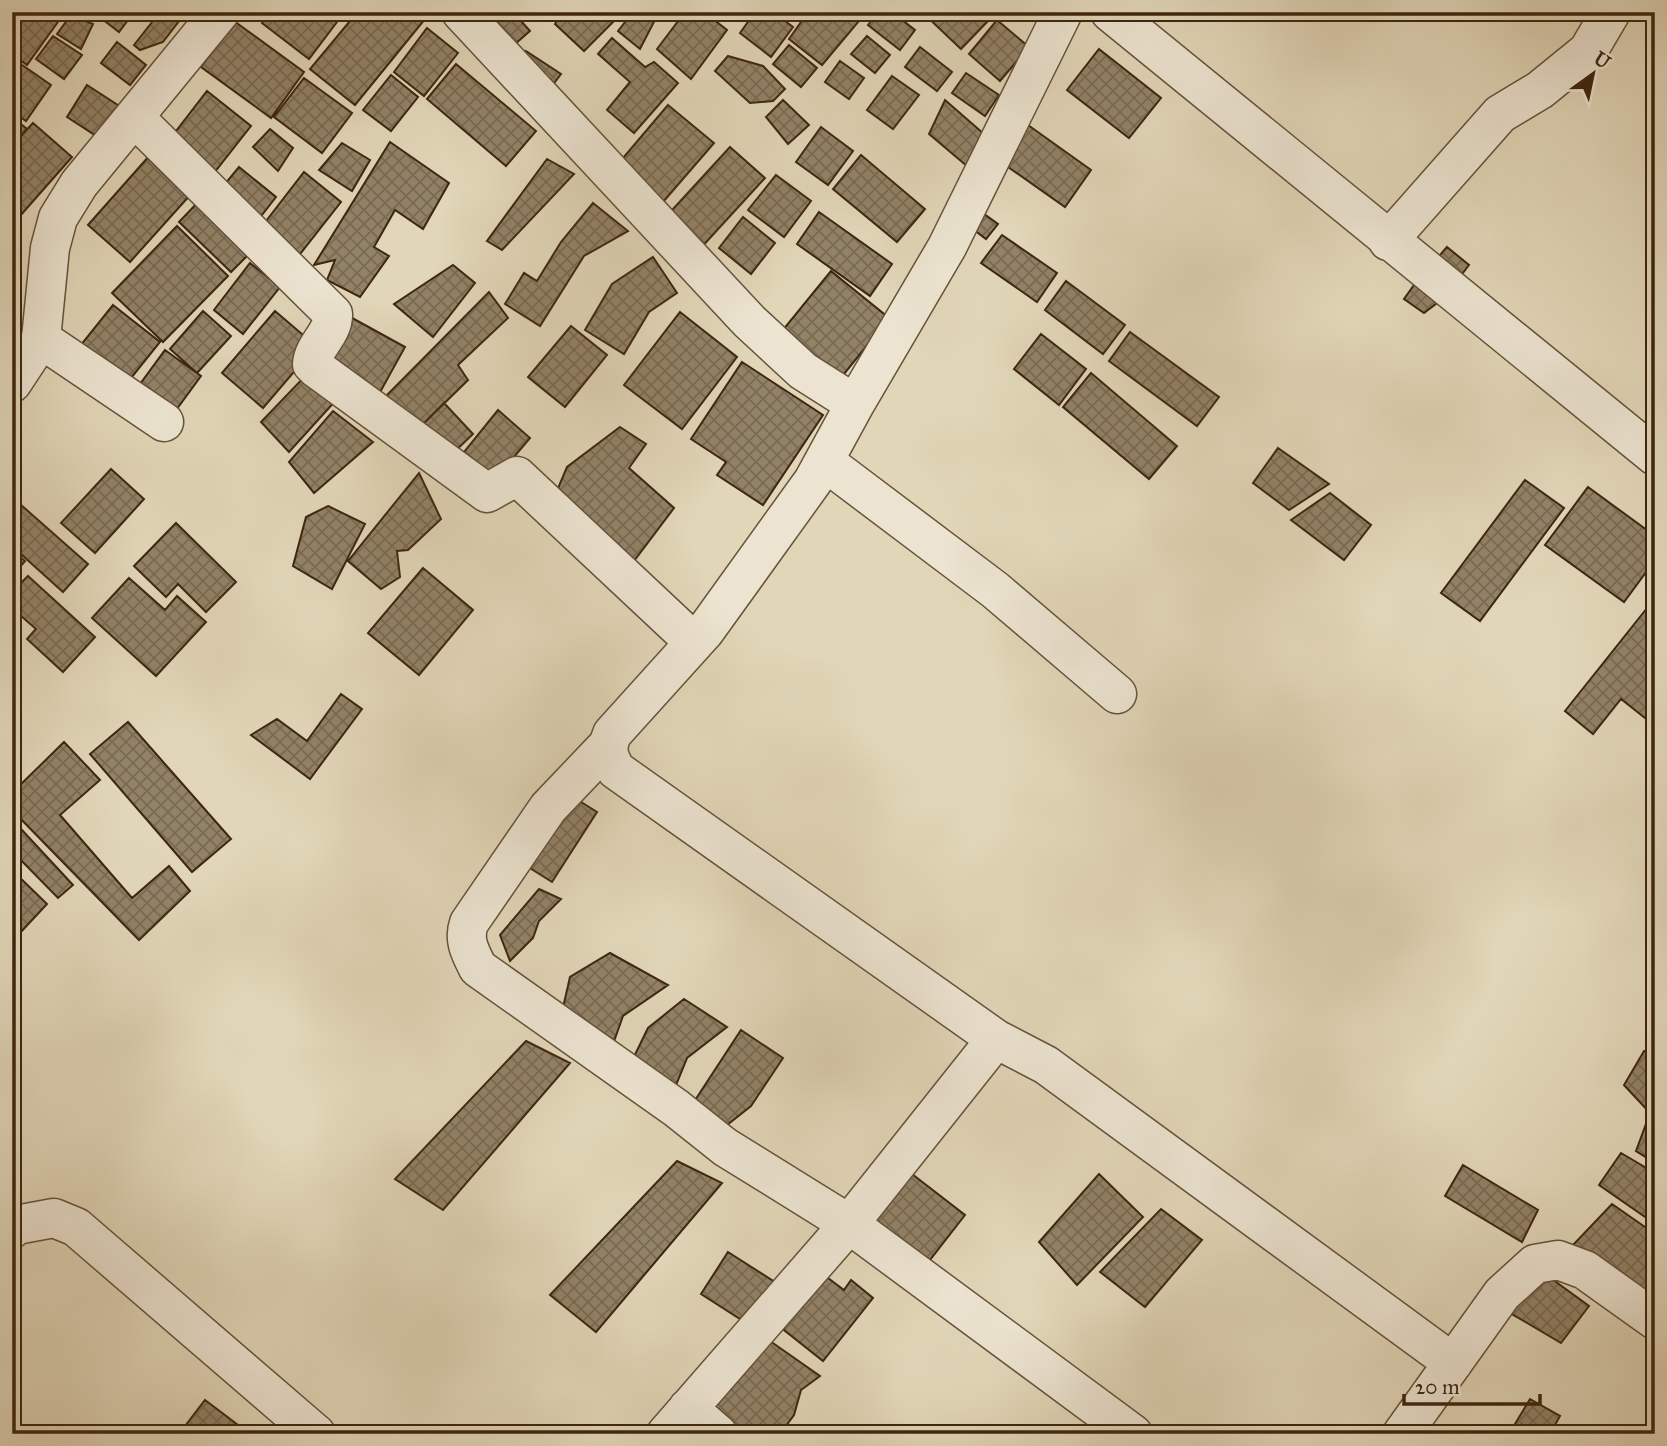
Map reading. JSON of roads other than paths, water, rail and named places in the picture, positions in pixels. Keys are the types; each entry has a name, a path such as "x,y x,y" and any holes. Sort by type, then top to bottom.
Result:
{"street":[{"path":"12,383 41,339 48,262 58,218 79,184 220,12"},
{"path":"461,12 750,321 803,371 855,404"},
{"path":"1063,12 947,247 813,481 694,642 612,734 607,746 548,808 469,923 466,933 468,948 478,968 677,1108 725,1147 849,1224 1133,1434"},
{"path":"1110,12 1655,456"},
{"path":"1388,241 1500,114 1540,90 1588,51 1611,12"},
{"path":"134,117 333,314 333,323 312,357 317,369 487,493 517,477 694,642"},
{"path":"41,339 164,422"},
{"path":"824,460 995,590 1117,694"},
{"path":"607,746 608,757 616,770 996,1039 1046,1065 1453,1363"},
{"path":"718,1434 677,1421 849,1224 996,1039"},
{"path":"12,1229 16,1225 54,1218 76,1227 316,1434"},
{"path":"1402,1434 1502,1294 1535,1264 1558,1260 1586,1270 1655,1320"}]}
